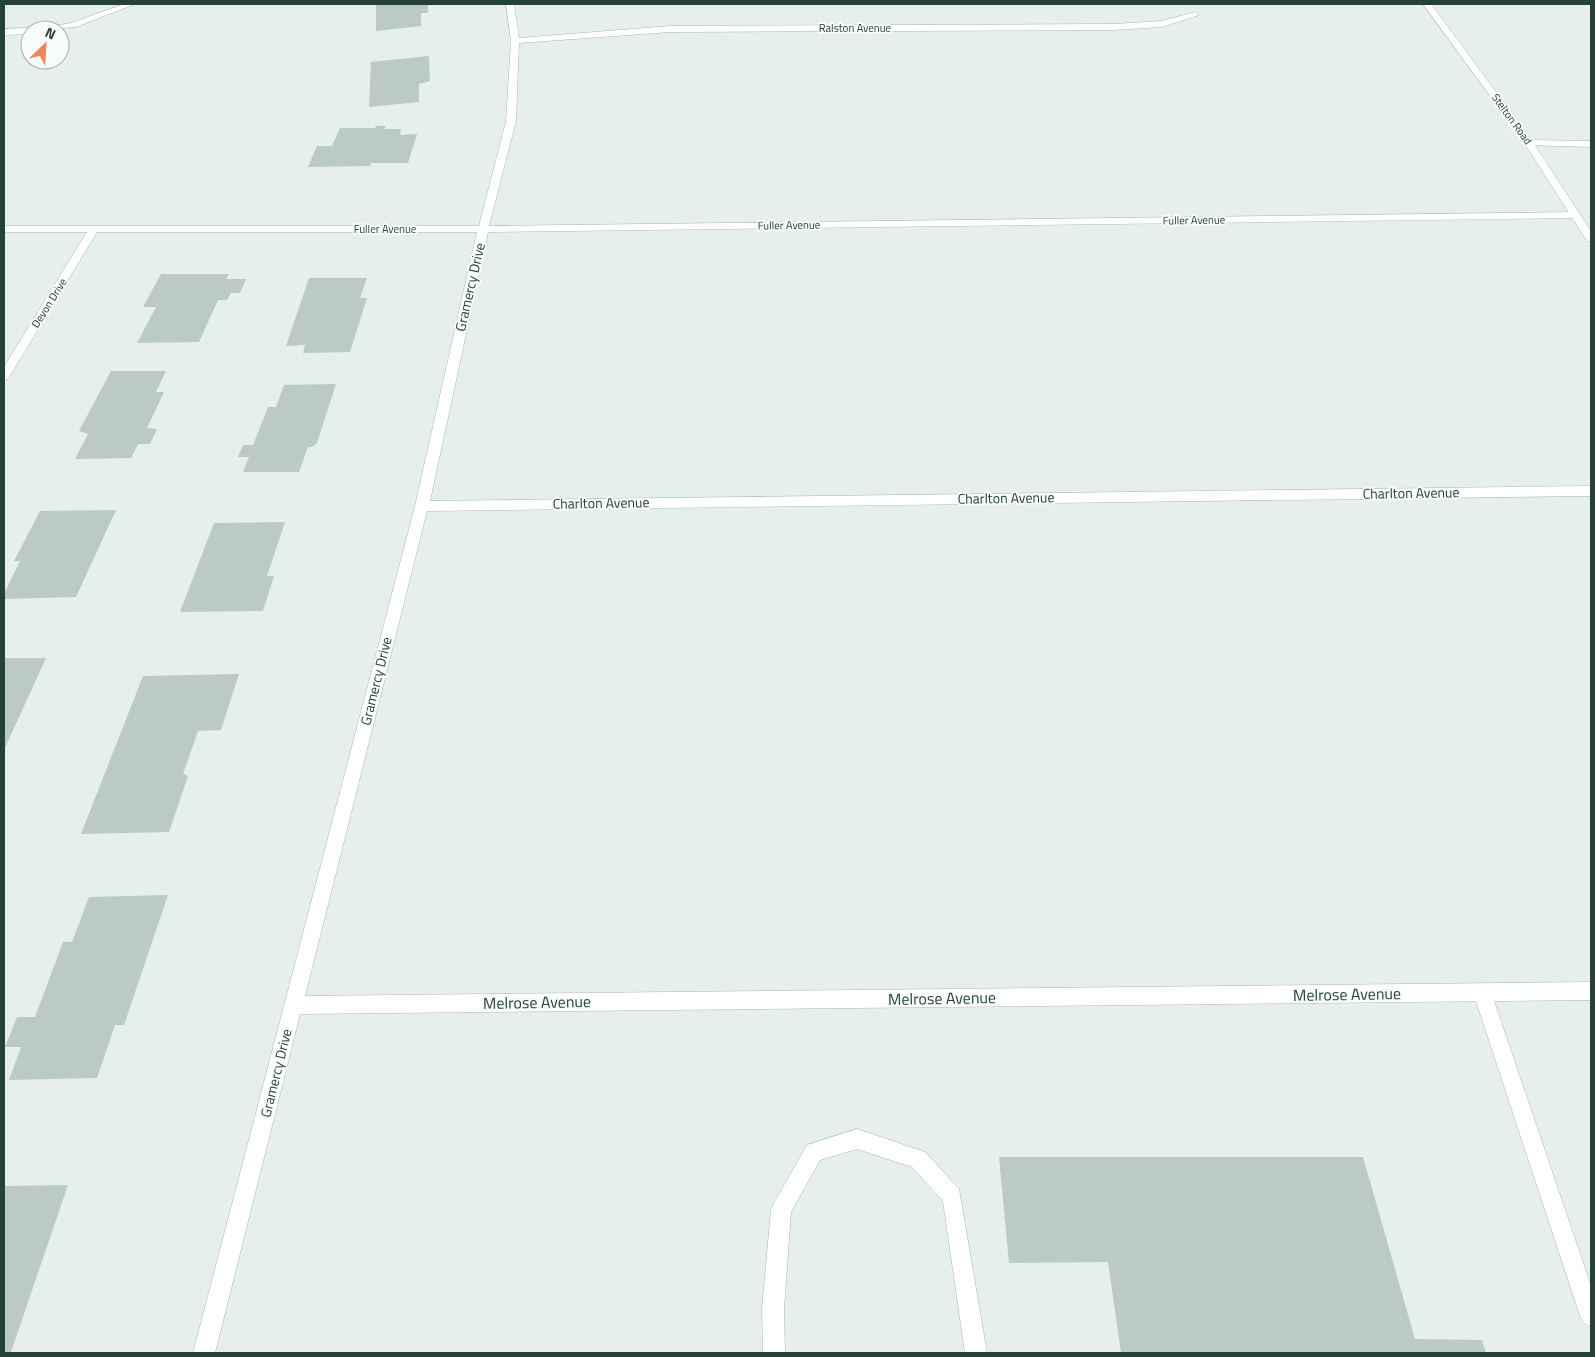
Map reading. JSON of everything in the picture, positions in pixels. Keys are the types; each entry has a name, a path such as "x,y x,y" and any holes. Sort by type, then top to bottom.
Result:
{"street":[{"path":"70,25 130,4"},
{"name":"Gramercy Drive","path":"204,1353 422,506 483,229 511,121 515,41 510,4"},
{"name":"Stelton Road","path":"1427,4 1529,143 1591,239"},
{"name":"Ralston Avenue","path":"515,41 670,29 1113,28 1162,24 1195,15"},
{"path":"4,32 20,31"},
{"path":"1529,143 1591,144"},
{"name":"Fuller Avenue","path":"4,229 483,229 1575,215"},
{"name":"Devon Drive","path":"4,376 94,230"},
{"name":"Charlton Avenue","path":"422,506 1591,491"},
{"name":"Melrose Avenue","path":"293,1005 1591,991"},
{"path":"1482,992 1591,1316"},
{"path":"774,1353 773,1309 781,1210 814,1152 858,1139 918,1160 952,1196 976,1353"}],"building":[{"path":"376,4 428,4 428,13 421,13 421,26 376,31"},
{"path":"429,56 430,81 419,84 419,102 369,107 371,62"},
{"path":"376,126 386,126 384,129 401,129 400,135 417,134 408,163 308,167 317,146 332,146 340,128 375,128"},
{"path":"161,274 229,274 226,279 246,279 240,293 231,293 227,300 218,300 199,342 137,343 156,307 143,307"},
{"path":"309,278 367,278 360,298 367,298 350,352 303,353 305,345 286,346"},
{"path":"111,371 166,371 156,392 164,392 147,428 157,429 150,444 138,444 131,458 75,459 88,434 79,431"},
{"path":"336,384 317,443 312,447 308,447 299,472 243,472 249,457 238,457 243,445 253,445 268,407 276,407 284,385"},
{"path":"116,510 76,597 4,599 4,594 20,561 14,561 40,511"},
{"path":"285,522 267,576 274,576 263,611 180,612 214,523"},
{"path":"4,658 46,658 4,750"},
{"path":"239,674 221,730 198,731 183,774 188,776 169,832 81,834 143,676"},
{"path":"168,895 124,1025 115,1025 97,1078 9,1080 21,1047 5,1047 17,1017 35,1017 63,942 72,942 89,897"},
{"path":"999,1157 1363,1157 1415,1339 1482,1340 1486,1353 1121,1353 1108,1262 1009,1263"},
{"path":"68,1185 11,1352 4,1352 4,1186"}]}
